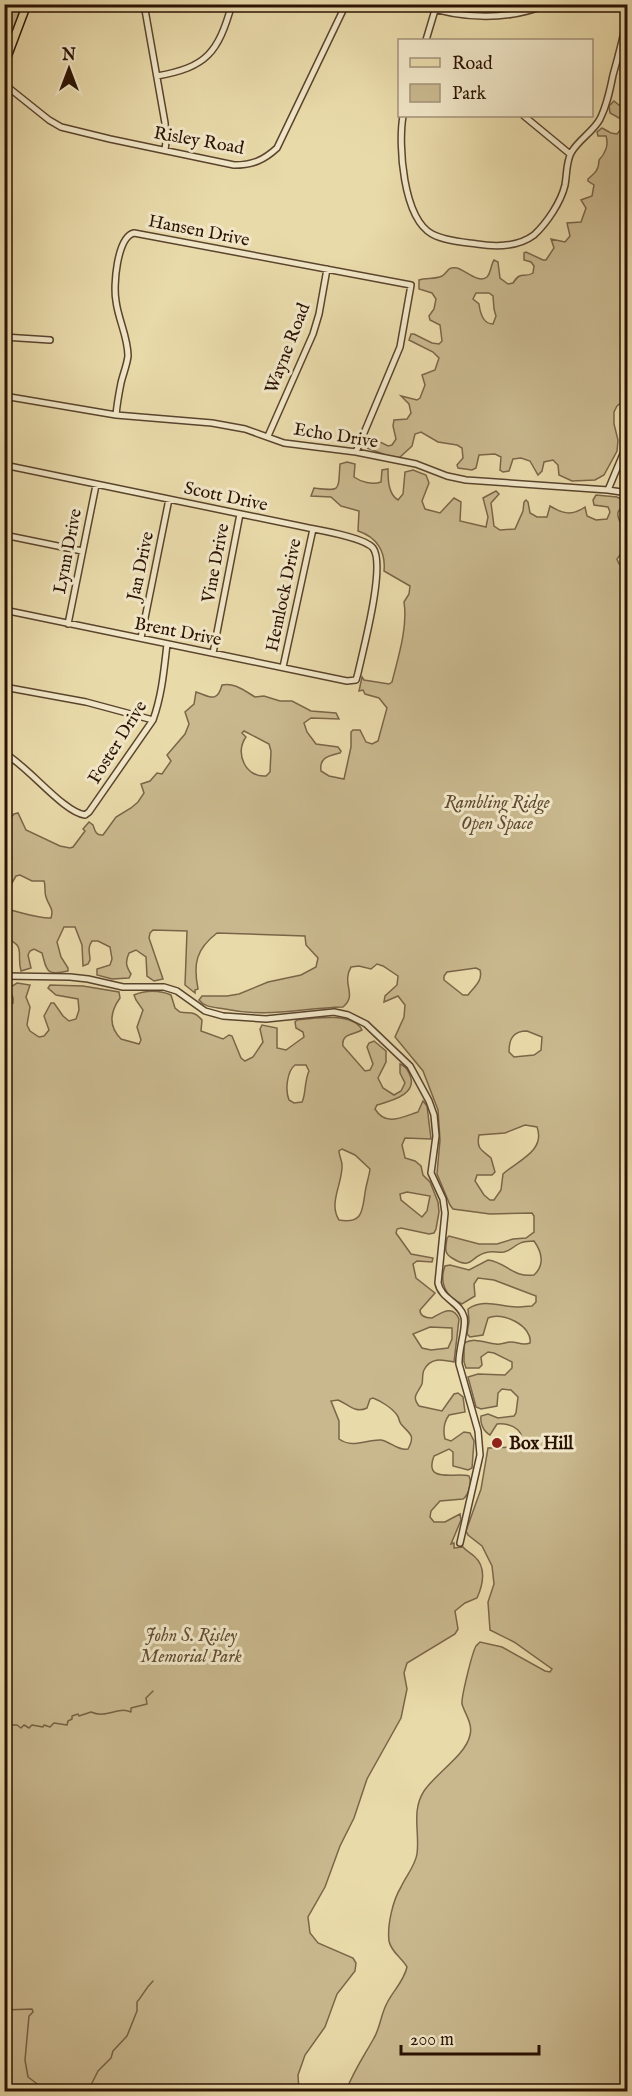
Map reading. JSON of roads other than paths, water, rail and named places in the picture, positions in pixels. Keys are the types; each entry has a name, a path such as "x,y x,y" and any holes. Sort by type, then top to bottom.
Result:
{"main road":[{"path":"4,65 27,4"}],"street":[{"path":"144,4 165,123 165,150"},
{"path":"157,76 185,70 206,58 215,48 232,4"},
{"name":"Risley Road","path":"4,84 61,127 110,140 234,165 249,165 267,158 285,135 346,4"},
{"path":"417,4 466,17 517,14 548,4"},
{"path":"426,39 435,10"},
{"path":"403,117 401,143 411,206 425,229 433,235 448,239 489,246 508,245 533,235 543,225 559,200 565,184 570,154 599,120 606,106 627,13"},
{"path":"525,117 570,154"},
{"name":"Hansen Drive","path":"116,415 121,381 128,359 115,292 121,247 128,234 144,234 411,285 404,332 398,353 356,452"},
{"name":"Wayne Road","path":"268,436 313,334 320,314 327,269"},
{"path":"4,337 50,340"},
{"name":"Echo Drive","path":"4,396 116,415 212,423 245,429 284,443 356,452 416,464 447,476 466,480 627,493"},
{"path":"608,490 627,442"},
{"name":"Scott Drive","path":"4,465 313,529 364,542 372,547 376,554 378,573 370,615 356,680 346,681"},
{"name":"Lynn Drive","path":"68,624 96,485"},
{"name":"Jan Drive","path":"141,638 169,499"},
{"name":"Vine Drive","path":"213,653 240,514"},
{"name":"Hemlock Drive","path":"283,667 313,529"},
{"path":"4,535 82,551"},
{"name":"Brent Drive","path":"4,610 346,681"},
{"name":"Foster Drive","path":"4,753 23,765 66,806 80,815 90,813 153,720 159,704 167,645"},
{"path":"4,687 86,702 153,720"},
{"path":"4,976 70,977 123,987 164,987 177,991 210,1013 238,1018 266,1019 327,1012 348,1015 366,1024 410,1066 419,1080 434,1115 436,1136 431,1173 443,1199 445,1212 438,1273 439,1287 464,1315 465,1326 459,1351 459,1364 480,1443 477,1473 460,1543"}],"waterway":[{"path":"4,1725 17,1725 21,1728 24,1725 29,1728 32,1725 50,1727 54,1723 67,1725 72,1716 78,1714 79,1716 91,1712 102,1714 121,1710 131,1712 131,1708 147,1704 146,1698 153,1691"},
{"path":"84,2092 91,2085 98,2071 111,2058 113,2051 127,2036 137,2011 137,2002 153,1981"},
{"path":"4,2010 32,2009 33,2012 29,2016 25,2060 28,2077 52,2091 67,2092"},
{"path":"502,2092 507,2085"}],"place":[{"name":"Box Hill","path":"497,1443"}],"park label":[{"name":"Rambling Ridge Open Space","path":"497,812"},
{"name":"John S. Risley Memorial Park","path":"191,1645"}]}
